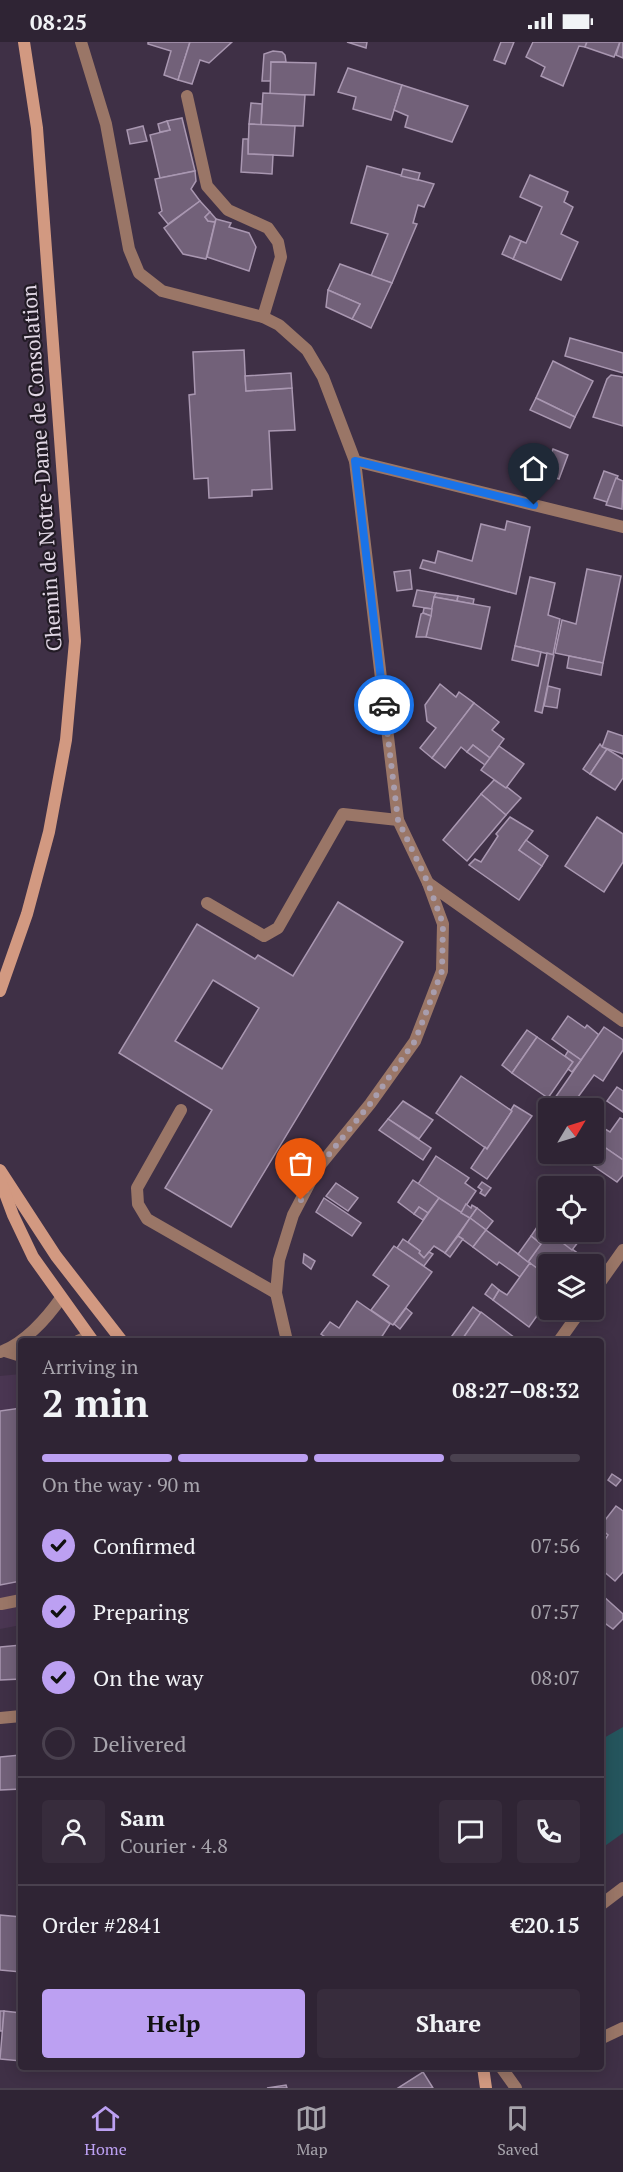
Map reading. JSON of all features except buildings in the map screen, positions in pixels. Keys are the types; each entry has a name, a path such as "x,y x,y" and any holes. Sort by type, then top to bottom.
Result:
{"street":[{"name":"Chemin de Notre-Dame de Consolation","path":"0,991 27,914 48,832 66,740 75,640 37,128 24,42"},
{"path":"81,42 106,124 129,249 139,273 162,291 263,317 279,325 307,350 323,377 355,461 398,820 428,883 443,924 442,971 415,1041 370,1104 317,1169 293,1215 279,1260 276,1293 285,1338"},
{"path":"187,96 207,186 228,210 268,228 278,242 281,257 263,317"},
{"path":"355,461 623,527"},
{"path":"207,903 264,936 278,928 343,814 398,820"},
{"path":"428,883 623,1021"},
{"path":"181,1110 137,1188 138,1204 147,1219 276,1293"},
{"path":"0,1170 56,1256 120,1338"},
{"path":"0,1180 12,1215 33,1257 86,1338"},
{"path":"604,1277 623,1250"},
{"path":"22,1338 47,1317 61,1299"},
{"path":"561,1338 574,1320"},
{"path":"2,1352 18,1341"},
{"path":"2,1352 18,1355"},
{"path":"1,1604 18,1601"},
{"path":"0,1718 18,1716"},
{"path":"604,1902 623,1888"},
{"path":"604,2037 623,2028"},
{"path":"483,2070 486,2088"},
{"path":"503,2070 516,2088"}],"shaded area":[{"path":"18,1374 18,1626 0,1629 0,1376"},
{"path":"623,1727 623,1833 604,1847 604,1738"}],"way so far":[{"path":"301,1200 317,1169 370,1104 415,1041 442,971 443,924 428,883 398,820 384,705"}],"route":[{"path":"384,705 355,461 534,505"}]}
